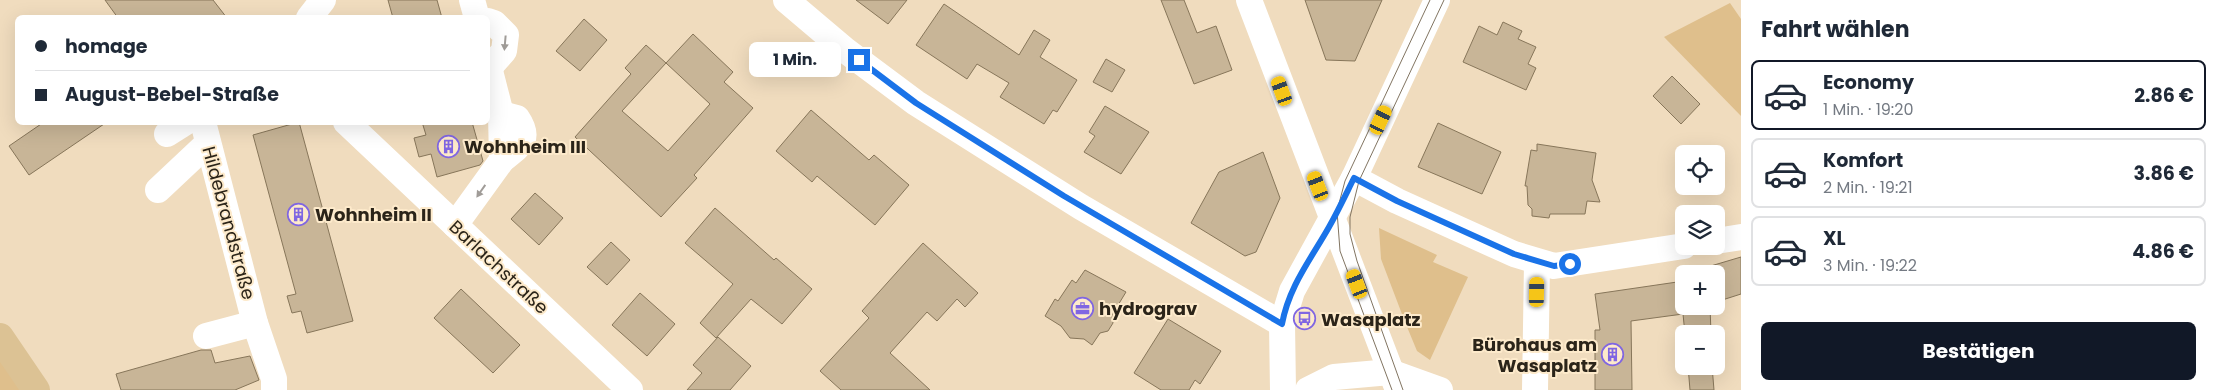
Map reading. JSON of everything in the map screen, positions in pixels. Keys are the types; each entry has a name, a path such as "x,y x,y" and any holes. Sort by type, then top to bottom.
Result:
{"main road":[{"path":"0,336 36,390"}],"street":[{"path":"311,15 323,0"},
{"path":"472,0 476,15"},
{"path":"786,0 845,50 916,103 1081,206 1272,318"},
{"path":"1249,0 1394,381"},
{"path":"1272,318 1285,310 1301,271 1332,221 1438,0"},
{"path":"490,22 494,23 506,34 504,51 490,64"},
{"path":"455,225 502,160 501,114 490,73"},
{"name":"Barlachstraße","path":"349,125 630,390"},
{"path":"158,190 205,133"},
{"name":"Hildebrandstraße","path":"205,133 255,323 274,379 274,390"},
{"path":"1354,178 1414,209 1537,263 1562,265 1675,247"},
{"path":"1725,240 1741,237"},
{"path":"1535,390 1537,263"},
{"path":"1272,318 1283,390"},
{"path":"206,336 255,323"},
{"path":"1308,390 1334,377 1394,381 1440,390"}],"shaded area":[{"path":"1730,3 1741,19 1741,116 1664,37"},
{"path":"1379,228 1437,255 1433,262 1468,277 1430,360 1417,351 1405,322 1381,259"},
{"path":"0,359 22,390 0,390"}],"building":[{"path":"105,0 213,0 225,15 116,15"},
{"path":"388,0 437,0 441,15 392,15"},
{"path":"856,0 907,0 888,24"},
{"path":"1161,0 1184,0 1197,33 1216,26 1232,70 1194,84"},
{"path":"1305,0 1382,0 1355,61 1326,60"},
{"path":"944,4 1019,55 1034,30 1050,40 1040,57 1077,80 1057,112 1053,110 1044,124 1000,97 1009,83 977,64 967,79 916,45"},
{"path":"584,19 607,40 580,71 556,51"},
{"path":"1503,22 1522,31 1518,39 1536,47 1528,64 1536,68 1526,90 1463,62 1479,26 1497,35"},
{"path":"693,34 733,72 724,82 753,108 694,175 697,178 661,217 575,137 631,74 625,68 646,45 666,63","holes":["666,63 710,104 668,151 622,111"]},
{"path":"1106,59 1125,70 1112,92 1093,82"},
{"path":"1672,76 1700,104 1681,124 1653,96"},
{"path":"1105,106 1149,132 1121,174 1084,152 1095,136 1089,132"},
{"path":"811,110 869,160 874,155 909,185 875,225 817,176 812,182 776,151"},
{"path":"1438,123 1501,152 1482,194 1418,167"},
{"path":"40,125 103,125 29,175 9,146"},
{"name":"Wohnheim II","path":"288,125 300,125 353,321 307,333 301,311 292,313 287,296 296,294 253,135"},
{"name":"Wohnheim III","path":"423,125 473,125 483,161 480,165 437,177 431,154 419,157 414,138 426,135"},
{"path":"1537,144 1596,153 1592,180 1600,202 1587,201 1585,214 1550,214 1549,218 1532,216 1532,209 1528,205 1527,186 1525,186 1531,150 1537,151"},
{"path":"1263,152 1280,198 1256,252 1245,256 1191,223 1219,172"},
{"path":"535,193 563,218 539,245 511,219"},
{"path":"715,208 774,260 776,258 812,289 782,324 751,299 716,338 700,323 733,284 685,243"},
{"path":"611,242 630,260 607,285 587,267"},
{"path":"923,243 978,293 965,307 957,299 937,321 927,312 890,353 930,390 841,390 820,371 869,318 862,311"},
{"path":"1741,257 1741,294 1725,299 1725,265 1714,265"},
{"name":"hydrograv","path":"1085,270 1126,292 1112,315 1113,323 1108,331 1100,333 1092,345 1084,339 1070,338 1061,326 1045,316 1055,299 1058,301 1072,280 1076,283"},
{"path":"1675,282 1676,315 1631,321 1632,390 1595,390 1595,330 1600,330 1595,294"},
{"path":"461,289 520,345 493,373 434,318"},
{"path":"640,293 675,324 647,356 612,325"},
{"path":"1683,315 1710,315 1711,325 1684,325"},
{"path":"1168,319 1221,351 1200,384 1195,380 1189,390 1161,390 1134,373"},
{"path":"718,337 751,366 730,390 687,390 702,373 693,365"},
{"path":"201,350 211,350 215,363 250,356 259,380 235,390 121,390 116,374"},
{"path":"1689,375 1713,375 1714,390 1690,390"}],"tram line":[{"path":"1392,390 1340,251 1337,211 1345,181 1430,0"},
{"path":"1403,390 1357,261 1350,234 1350,217 1359,181 1444,0"}],"place":[{"name":"Wohnheim III","path":"448,146"},
{"name":"Wohnheim II","path":"299,214"},
{"name":"hydrograv","path":"1083,308"},
{"name":"Wasaplatz","path":"1305,319"},
{"name":"Bürohaus am Wasaplatz","path":"1613,354"}],"route":[{"path":"859,60 916,103 1064,196 1282,324 1285,310 1301,271 1329,226 1354,178 1386,196 1514,254 1537,263 1554,266 1570,264"}]}
